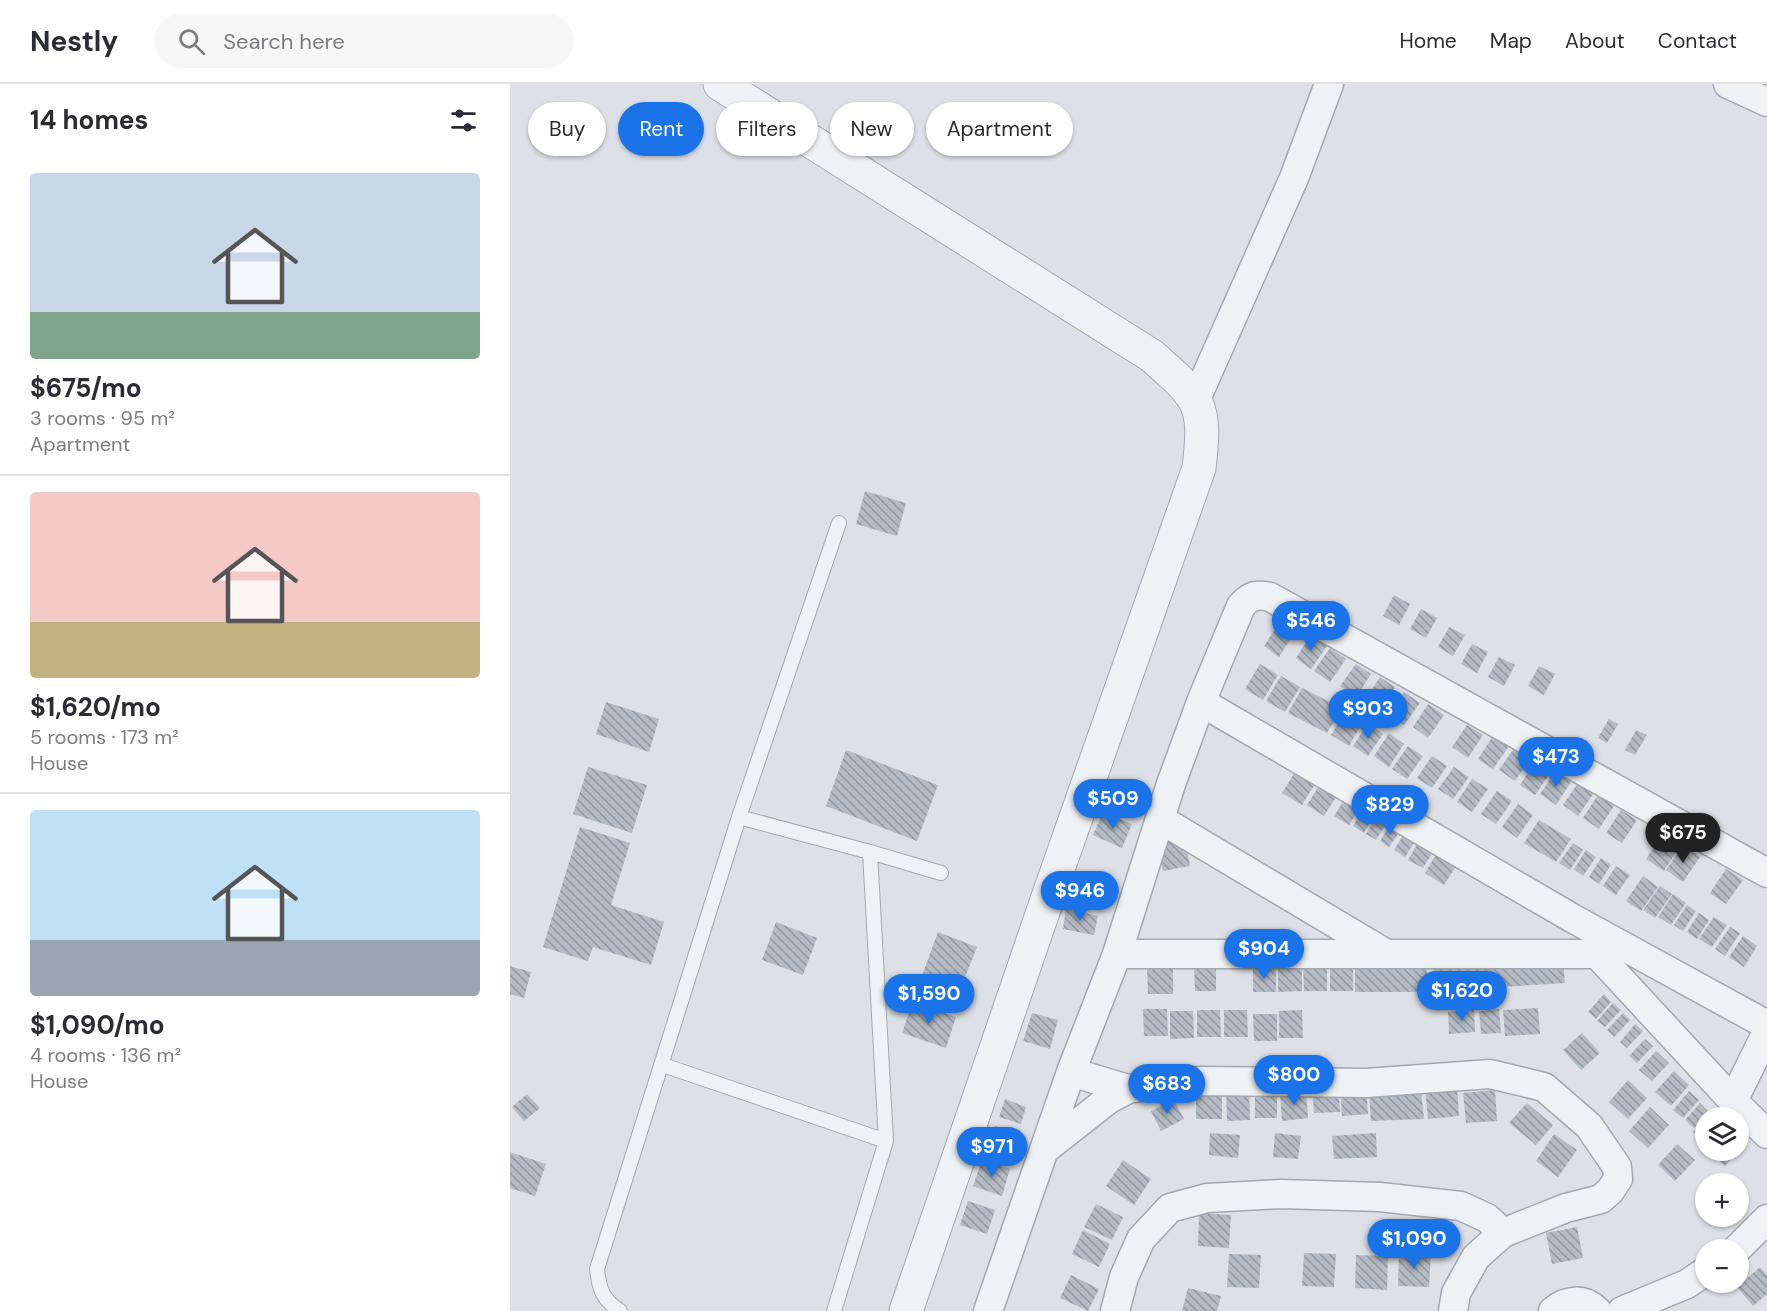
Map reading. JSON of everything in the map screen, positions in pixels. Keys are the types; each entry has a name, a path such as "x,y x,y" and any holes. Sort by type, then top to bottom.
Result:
{"street":[{"path":"720,84 1152,356 1196,399 1204,430 1199,468 906,1311"},
{"path":"1196,399 1294,178 1329,84"},
{"path":"1728,84 1767,102"},
{"path":"988,1311 1071,1072 1117,954 1160,819 1201,702 1241,606 1248,598 1259,594 1270,597 1767,873"},
{"path":"1201,702 1572,918 1767,1025"},
{"path":"1160,819 1385,953"},
{"path":"1572,918 1597,954 1733,1101 1767,1134"},
{"path":"1117,954 1597,954"},
{"path":"1733,1101 1767,1032"},
{"path":"1071,1072 1128,1089"},
{"path":"1044,1150 1109,1099 1128,1089 1200,1081 1366,1083 1490,1074 1544,1087 1589,1126 1617,1167 1618,1179 1601,1199 1566,1208 1503,1233 1476,1257 1456,1293 1453,1311"},
{"path":"1115,1311 1124,1277 1141,1239 1170,1208 1208,1198 1292,1194 1380,1197 1461,1206 1487,1218 1503,1233"},
{"path":"1747,1239 1767,1219"},
{"path":"1622,1311 1695,1279"},
{"path":"1553,1311 1560,1305 1572,1301 1585,1302 1598,1311"}],"lane":[{"path":"620,1311 609,1304 599,1289 597,1269 740,817 839,523"},
{"path":"740,817 941,873"},
{"path":"834,1311 886,1141 870,852"},
{"path":"663,1065 886,1141"}],"building":[{"path":"865,491 906,503 897,536 856,524"},
{"path":"1394,595 1410,604 1399,625 1383,616"},
{"path":"1421,609 1437,618 1426,638 1410,629"},
{"path":"1279,623 1294,634 1279,657 1264,646"},
{"path":"1449,627 1465,635 1453,656 1438,647"},
{"path":"1311,635 1327,646 1311,669 1296,658"},
{"path":"1472,644 1488,652 1477,673 1461,664"},
{"path":"1330,648 1346,659 1330,682 1314,671"},
{"path":"1499,657 1515,665 1504,686 1488,677"},
{"path":"1260,664 1278,675 1263,700 1245,689"},
{"path":"1356,664 1371,674 1356,697 1340,686"},
{"path":"1539,666 1555,674 1544,695 1528,686"},
{"path":"1281,676 1300,687 1285,712 1266,701"},
{"path":"1380,677 1395,687 1380,710 1365,700"},
{"path":"1302,688 1342,708 1327,733 1288,713"},
{"path":"1404,692 1420,703 1404,725 1389,715"},
{"path":"606,702 659,719 649,752 596,734"},
{"path":"1428,704 1444,715 1428,738 1413,727"},
{"path":"1346,710 1364,720 1349,746 1331,735"},
{"path":"1609,719 1618,724 1607,743 1598,738"},
{"path":"1368,723 1383,734 1368,756 1353,746"},
{"path":"1467,725 1483,735 1468,758 1452,747"},
{"path":"1636,730 1647,735 1635,755 1625,750"},
{"path":"1389,733 1404,744 1389,767 1374,756"},
{"path":"1493,736 1509,746 1493,769 1478,759"},
{"path":"1408,746 1423,756 1407,779 1392,769"},
{"path":"1515,747 1531,758 1515,781 1499,770"},
{"path":"846,750 938,785 917,841 826,806"},
{"path":"1432,756 1447,766 1432,788 1417,778"},
{"path":"1535,762 1551,772 1535,795 1520,785"},
{"path":"588,767 647,785 632,833 573,814"},
{"path":"1454,767 1469,777 1453,799 1438,789"},
{"path":"1295,772 1315,784 1302,805 1282,793"},
{"path":"1555,772 1571,782 1556,805 1540,794"},
{"path":"1472,779 1488,789 1472,812 1457,802"},
{"path":"1578,783 1594,793 1578,816 1563,805"},
{"path":"1320,784 1338,794 1324,816 1307,805"},
{"path":"1497,791 1512,801 1496,824 1481,814"},
{"path":"1598,795 1614,806 1599,829 1583,818"},
{"path":"1346,797 1361,806 1349,825 1334,816"},
{"path":"1518,804 1533,815 1517,838 1502,827"},
{"path":"1364,809 1375,815 1364,833 1353,826"},
{"path":"1621,810 1637,820 1622,843 1606,833"},
{"path":"1103,812 1132,824 1122,848 1093,835"},
{"path":"1376,817 1386,824 1376,840 1366,834"},
{"path":"1539,820 1571,839 1556,862 1524,843"},
{"path":"1390,825 1400,831 1389,847 1380,841"},
{"path":"580,827 630,843 611,905 664,922 651,965 593,947 588,961 543,947"},
{"path":"1665,830 1683,842 1664,871 1646,859"},
{"path":"1404,834 1415,841 1405,857 1394,850"},
{"path":"1185,839 1190,866 1163,871 1158,844"},
{"path":"1419,841 1434,850 1423,868 1408,860"},
{"path":"1573,843 1583,850 1570,870 1559,863"},
{"path":"1683,845 1700,857 1683,882 1666,870"},
{"path":"1440,848 1460,860 1444,885 1425,873"},
{"path":"1586,850 1596,857 1583,876 1574,869"},
{"path":"1601,858 1611,865 1599,884 1589,877"},
{"path":"1616,866 1630,875 1616,895 1603,886"},
{"path":"1726,869 1743,880 1726,904 1710,893"},
{"path":"1643,876 1658,887 1641,911 1626,901"},
{"path":"1660,886 1672,894 1655,918 1643,910"},
{"path":"1673,894 1686,903 1671,925 1658,917"},
{"path":"1687,905 1696,911 1683,931 1674,925"},
{"path":"1066,909 1098,916 1094,935 1063,929"},
{"path":"1699,913 1709,920 1697,939 1687,932"},
{"path":"1714,917 1727,925 1712,947 1699,939"},
{"path":"776,922 817,938 803,975 762,960"},
{"path":"1730,927 1740,933 1725,956 1715,949"},
{"path":"938,932 977,947 958,995 920,981"},
{"path":"1743,936 1757,946 1744,967 1729,957"},
{"path":"1563,961 1565,983 1436,991 1434,968"},
{"path":"510,966 531,972 524,998 510,994"},
{"path":"1194,967 1216,968 1216,991 1195,991"},
{"path":"1303,967 1327,968 1327,991 1304,991"},
{"path":"1330,967 1353,967 1353,991 1330,991"},
{"path":"1147,968 1173,968 1173,994 1148,994"},
{"path":"1278,968 1302,968 1302,991 1278,992"},
{"path":"1355,968 1427,968 1427,992 1355,992"},
{"path":"1253,969 1276,969 1276,992 1253,992"},
{"path":"1604,994 1611,1002 1596,1019 1588,1012"},
{"path":"912,1003 956,1017 946,1048 902,1033"},
{"path":"1613,1003 1621,1010 1605,1027 1597,1021"},
{"path":"1538,1008 1540,1034 1505,1036 1503,1010"},
{"path":"1143,1009 1167,1009 1168,1036 1144,1036"},
{"path":"1499,1009 1501,1033 1481,1034 1479,1011"},
{"path":"1197,1010 1220,1010 1221,1037 1197,1037"},
{"path":"1224,1010 1247,1010 1248,1037 1224,1037"},
{"path":"1302,1010 1303,1038 1279,1038 1279,1011"},
{"path":"1474,1010 1475,1032 1449,1034 1448,1012"},
{"path":"1170,1011 1193,1011 1194,1038 1170,1039"},
{"path":"1032,1013 1058,1020 1050,1049 1023,1041"},
{"path":"1623,1013 1630,1020 1614,1037 1607,1030"},
{"path":"1253,1014 1277,1014 1277,1041 1254,1041"},
{"path":"1635,1024 1643,1031 1627,1048 1620,1042"},
{"path":"1582,1033 1600,1053 1581,1070 1563,1050"},
{"path":"1645,1039 1653,1046 1637,1063 1629,1056"},
{"path":"1656,1051 1669,1063 1652,1081 1639,1070"},
{"path":"1674,1071 1689,1085 1671,1106 1655,1092"},
{"path":"1628,1080 1647,1098 1628,1119 1609,1102"},
{"path":"1338,1084 1340,1112 1314,1113 1312,1085"},
{"path":"1226,1086 1249,1086 1250,1120 1227,1121"},
{"path":"1366,1086 1368,1114 1342,1116 1340,1088"},
{"path":"1457,1086 1459,1116 1428,1119 1425,1088"},
{"path":"1306,1090 1308,1118 1282,1121 1280,1093"},
{"path":"1495,1090 1497,1121 1466,1123 1463,1093"},
{"path":"1421,1091 1424,1119 1371,1121 1369,1093"},
{"path":"1689,1091 1699,1100 1683,1118 1673,1110"},
{"path":"527,1094 540,1108 524,1121 512,1107"},
{"path":"1196,1095 1222,1096 1222,1119 1196,1119"},
{"path":"1255,1095 1277,1095 1277,1118 1255,1118"},
{"path":"1005,1099 1026,1107 1021,1124 999,1117"},
{"path":"1174,1100 1184,1119 1161,1131 1151,1111"},
{"path":"1527,1103 1553,1125 1536,1145 1509,1123"},
{"path":"1650,1107 1669,1125 1648,1148 1629,1131"},
{"path":"1695,1109 1695,1127 1685,1120"},
{"path":"995,1126 1018,1133 1011,1152 990,1144"},
{"path":"1210,1133 1240,1135 1238,1158 1209,1155"},
{"path":"1275,1133 1301,1136 1298,1159 1273,1157"},
{"path":"1376,1133 1377,1157 1334,1159 1332,1136"},
{"path":"1554,1134 1577,1150 1558,1177 1536,1161"},
{"path":"1677,1144 1695,1160 1675,1181 1658,1165"},
{"path":"510,1152 546,1164 535,1196 510,1188"},
{"path":"982,1160 1010,1169 1002,1196 973,1186"},
{"path":"1123,1160 1151,1179 1134,1205 1106,1186"},
{"path":"1719,1161 1729,1161 1725,1166"},
{"path":"968,1201 995,1210 987,1234 960,1225"},
{"path":"1096,1204 1123,1217 1112,1240 1084,1227"},
{"path":"1199,1213 1231,1215 1229,1248 1198,1246"},
{"path":"1577,1227 1583,1258 1552,1264 1546,1233"},
{"path":"1083,1230 1110,1244 1099,1267 1072,1254"},
{"path":"1304,1253 1336,1254 1334,1287 1302,1286"},
{"path":"1399,1253 1431,1254 1429,1287 1398,1286"},
{"path":"1229,1254 1261,1255 1259,1288 1227,1287"},
{"path":"1356,1255 1388,1256 1387,1290 1355,1288"},
{"path":"1760,1267 1767,1275 1767,1294 1753,1306 1742,1293 1749,1293 1749,1277"},
{"path":"1071,1275 1099,1289 1088,1311 1060,1298"},
{"path":"1188,1288 1221,1296 1217,1311 1182,1311"}]}
